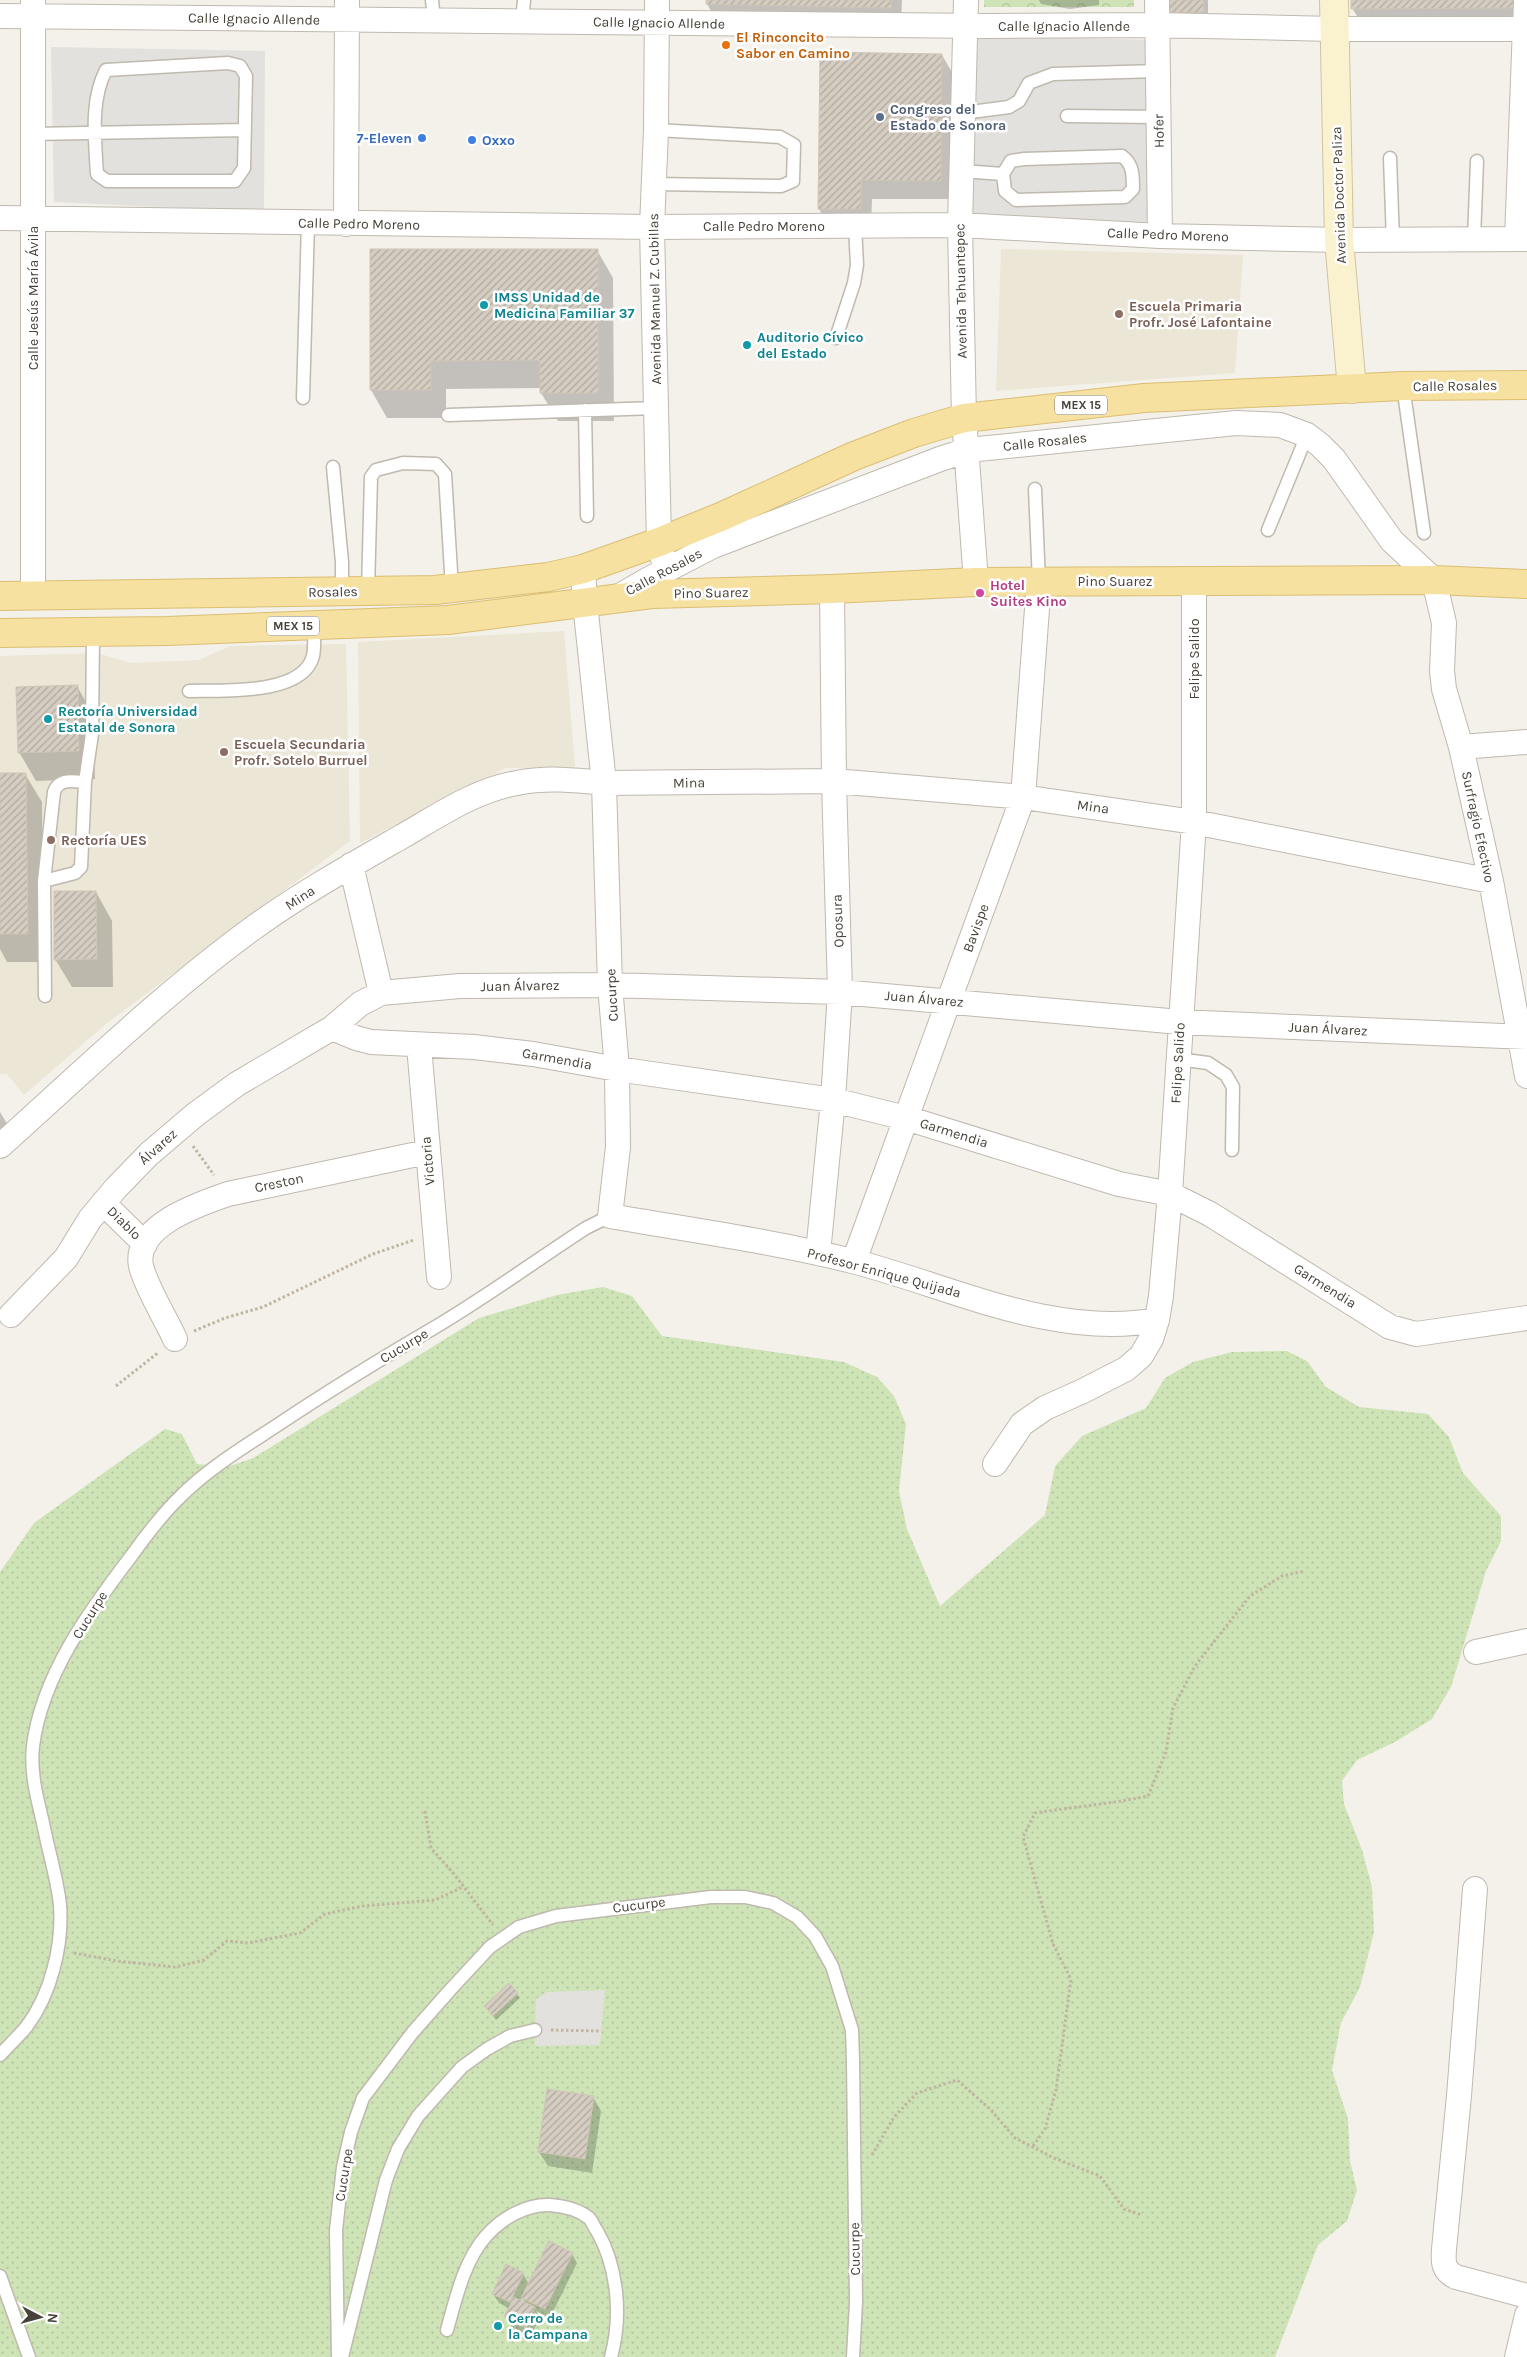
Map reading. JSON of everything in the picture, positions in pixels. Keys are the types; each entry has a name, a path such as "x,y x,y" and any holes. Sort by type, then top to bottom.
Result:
{"main road":[{"name":"Calle Rosales","path":"659,542 722,516 854,456 914,433 964,418 1144,398 1352,390 1402,386 1527,385"},
{"name":"Rosales","path":"0,596 452,588 548,577 583,569 659,542"},
{"name":"Pino Suarez","path":"585,603 616,598 679,594 976,582 1434,580 1527,584"},
{"name":"MEX 15","path":"0,633 93,632 448,620 585,603"}],"street":[{"name":"Avenida Tehuantepec","path":"966,0 967,26 960,225 964,418 968,450 976,582"},
{"name":"Hofer","path":"1157,0 1160,236"},
{"name":"Avenida Doctor Paliza","path":"1334,0 1339,240 1352,390"},
{"path":"1522,239 1526,0"},
{"name":"Calle Ignacio Allende","path":"0,16 32,8 657,11 967,26 1158,25 1334,30 1526,29"},
{"name":"Calle Jesús María Ávila","path":"32,8 33,596"},
{"path":"346,224 347,10"},
{"name":"Avenida Manuel Z. Cubillas","path":"657,11 655,184 652,227 659,542 665,570 679,594"},
{"name":"Calle Pedro Moreno","path":"0,218 308,224 652,227 960,225 1160,236 1393,241 1522,239"},
{"name":"Calle Rosales","path":"616,598 665,570 713,546 940,458 968,450 1236,424 1280,425 1307,435 1334,458 1392,541 1434,580"},
{"name":"Cucurpe","path":"583,569 604,784 610,985 616,1069 618,1147 610,1216"},
{"name":"Felipe Salido","path":"995,1464 1022,1424 1045,1408 1084,1391 1126,1368 1141,1356 1151,1340 1157,1320 1161,1296 1170,1194 1194,822 1194,580"},
{"name":"Surfragio Efectivo","path":"1434,580 1444,623 1442,671 1444,689 1461,747 1491,880 1523,1037 1527,1076"},
{"name":"Bavispe","path":"854,1261 1024,797 1039,582"},
{"name":"Oposura","path":"818,1253 833,1100 840,992 834,781 832,589"},
{"path":"1461,747 1527,742"},
{"name":"Mina","path":"0,1146 151,1009 256,926 351,865 488,790 516,783 542,780 569,780 604,784 834,781 1024,797 1194,822 1491,880"},
{"path":"351,865 381,993"},
{"name":"Juan Álvarez","path":"338,1030 360,1004 381,993 460,986 610,985 840,992 1180,1022 1523,1037"},
{"name":"Garmendia","path":"338,1030 371,1042 498,1049 616,1069 833,1100 906,1118 1119,1184 1170,1194 1210,1214 1390,1327 1403,1332 1416,1334 1434,1332 1527,1318"},
{"name":"Álvarez","path":"11,1315 66,1258 90,1219 149,1154 237,1084 338,1030"},
{"name":"Victoria","path":"419,1046 439,1277"},
{"name":"Creston","path":"145,1244 156,1230 172,1218 204,1202 228,1194 427,1152"},
{"name":"Diablo","path":"103,1203 145,1244"},
{"name":"Profesor Enrique Quijada","path":"610,1216 854,1261 945,1289 1050,1317 1109,1325 1130,1325 1157,1320"},
{"path":"145,1244 141,1253 142,1268 176,1339"},
{"path":"1476,1652 1527,1641"},
{"path":"1475,1889 1459,2096 1444,2248 1445,2268 1456,2277 1527,2296"},
{"path":"1517,2357 1527,2315"}],"lane":[{"path":"228,63 240,66 246,76 244,168 235,182 108,181 96,174 94,132 99,84 106,70 228,63"},
{"path":"964,113 1009,107 1019,101 1029,84 1053,74 1158,71"},
{"path":"1067,116 1158,117"},
{"path":"33,134 245,130"},
{"path":"655,184 781,186 793,181 794,145 780,137 656,130"},
{"path":"1122,156 1129,162 1134,189 1125,197 1016,200 1004,191 1003,174 1011,161 1024,159 1122,156"},
{"path":"1390,158 1393,241"},
{"path":"1474,239 1477,162"},
{"path":"962,172 1003,174"},
{"path":"303,398 308,224"},
{"path":"836,338 854,283 857,264 855,226"},
{"path":"1402,386 1424,533"},
{"path":"448,415 656,408"},
{"path":"584,410 586,516"},
{"path":"1268,530 1307,435"},
{"path":"355,591 371,477 376,470 403,463 436,464 445,474 452,588"},
{"path":"332,467 342,562 355,591"},
{"path":"1035,489 1039,582"},
{"path":"190,691 264,688 290,680 308,666 313,656 314,625"},
{"path":"44,881 74,873 81,867 85,782 92,734 93,632"},
{"path":"45,996 44,881 54,792 56,786 62,782 85,782"},
{"path":"1178,1059 1208,1062 1226,1075 1233,1087 1232,1150"},
{"name":"Cucurpe","path":"0,2055 26,2027 42,2000 53,1968 56,1947 60,1907 33,1778 33,1747 40,1715 54,1678 74,1640 113,1580 182,1494 225,1460 322,1396 451,1318 586,1228 610,1216"},
{"name":"Cucurpe","path":"340,2357 336,2230 343,2167 351,2132 363,2098 413,2032 490,1946 519,1928 556,1916 711,1896 745,1897 773,1903 797,1916 815,1936 832,1966 852,2030 856,2302 853,2357"},
{"path":"340,2357 386,2180 398,2149 418,2116 462,2067 487,2049 510,2036 535,2030"},
{"path":"447,2330 460,2284 473,2256 486,2236 502,2222 522,2210 539,2205 557,2205 572,2209 590,2219 604,2244 615,2280 616,2316 611,2357"},
{"path":"0,2276 29,2357"}],"path":[{"path":"180,1128 228,1194"},
{"path":"116,1386 176,1339 225,1318 263,1307 373,1254 436,1232"},
{"path":"1033,2146 1045,2129 1056,2090 1071,1979 1053,1944 1023,1837 1035,1813 1079,1806 1112,1804 1148,1796 1166,1752 1173,1708 1195,1666 1250,1596 1282,1576 1305,1571"},
{"path":"425,1811 431,1848 504,1937"},
{"path":"56,1947 80,1955 175,1967 204,1960 227,1941 248,1943 300,1933 325,1914 363,1906 435,1900 463,1887"},
{"path":"535,2030 601,2031"},
{"path":"854,2180 880,2145 894,2117 917,2093 957,2080 992,2110 1015,2138 1100,2176 1124,2209 1142,2215"}],"shaded area":[{"path":"955,35 1155,40 1150,232 953,220"},
{"path":"51,47 265,51 264,212 54,202"},
{"name":"Escuela Primaria Profr. José Lafontaine","path":"1001,249 1243,255 1235,373 996,391"},
{"path":"564,631 575,767 506,768 360,843 358,642"},
{"name":"Escuela Secundaria Profr. Sotelo Burruel","path":"346,644 350,841 106,1024 24,1095 7,1074 0,1074 0,656 97,653 131,663 199,660 230,646"},
{"path":"605,1990 600,2045 535,2046 536,1999 547,1992"}],"green space":[{"path":"984,0 1134,0 1134,7 984,7"},
{"name":"Cerro de la Campana","path":"603,1287 632,1296 662,1336 844,1362 877,1377 894,1396 906,1424 899,1491 907,1529 940,1606 1045,1515 1055,1466 1082,1436 1146,1408 1165,1378 1193,1362 1232,1352 1287,1351 1307,1361 1326,1387 1359,1407 1428,1414 1449,1437 1463,1473 1501,1516 1501,1541 1486,1571 1451,1687 1432,1719 1395,1742 1357,1760 1342,1781 1344,1804 1362,1850 1372,1887 1374,1932 1360,1987 1341,2023 1332,2070 1348,2119 1350,2161 1357,2190 1347,2221 1318,2245 1275,2357 0,2357 0,1572 34,1523 165,1429 182,1434 197,1464 227,1467 253,1458 479,1318 557,1295"}],"building":[{"path":"706,0 891,0 891,8 706,4"},
{"path":"1168,0 1203,0 1204,12 1168,13"},
{"path":"1351,0 1514,0 1514,8 1351,9"},
{"name":"Congreso del Estado de Sonora","path":"820,52 942,54 941,181 861,180 861,209 818,209"},
{"name":"IMSS Unidad de Medicina Familiar 37","path":"370,249 598,249 598,393 540,393 540,360 431,361 431,390 370,390"},
{"name":"Rectoría Universidad Estatal de Sonora","path":"78,685 79,751 18,753 16,687"},
{"path":"0,773 26,773 28,934 0,934"},
{"path":"54,891 96,891 97,959 54,960"},
{"path":"509,1983 518,1993 493,2016 484,2006"},
{"path":"547,2089 594,2096 585,2159 538,2152"},
{"path":"549,2241 573,2253 545,2309 521,2298"},
{"path":"506,2264 524,2273 510,2302 492,2294"},
{"path":"514,2297 535,2307 526,2328 504,2317"}],"place":[{"name":"El Rinconcito Sabor en Camino","path":"726,45"},
{"name":"Congreso del Estado de Sonora","path":"880,117"},
{"name":"7-Eleven","path":"422,138"},
{"name":"Oxxo","path":"472,140"},
{"name":"IMSS Unidad de Medicina Familiar 37","path":"484,305"},
{"name":"Escuela Primaria Profr. José Lafontaine","path":"1119,314"},
{"name":"Auditorio Cívico del Estado","path":"747,345"},
{"name":"Hotel Suites Kino","path":"980,593"},
{"name":"Rectoría Universidad Estatal de Sonora","path":"48,719"},
{"name":"Escuela Secundaria Profr. Sotelo Burruel","path":"224,752"},
{"name":"Rectoría UES","path":"51,840"},
{"name":"Cerro de la Campana","path":"498,2326"}]}
